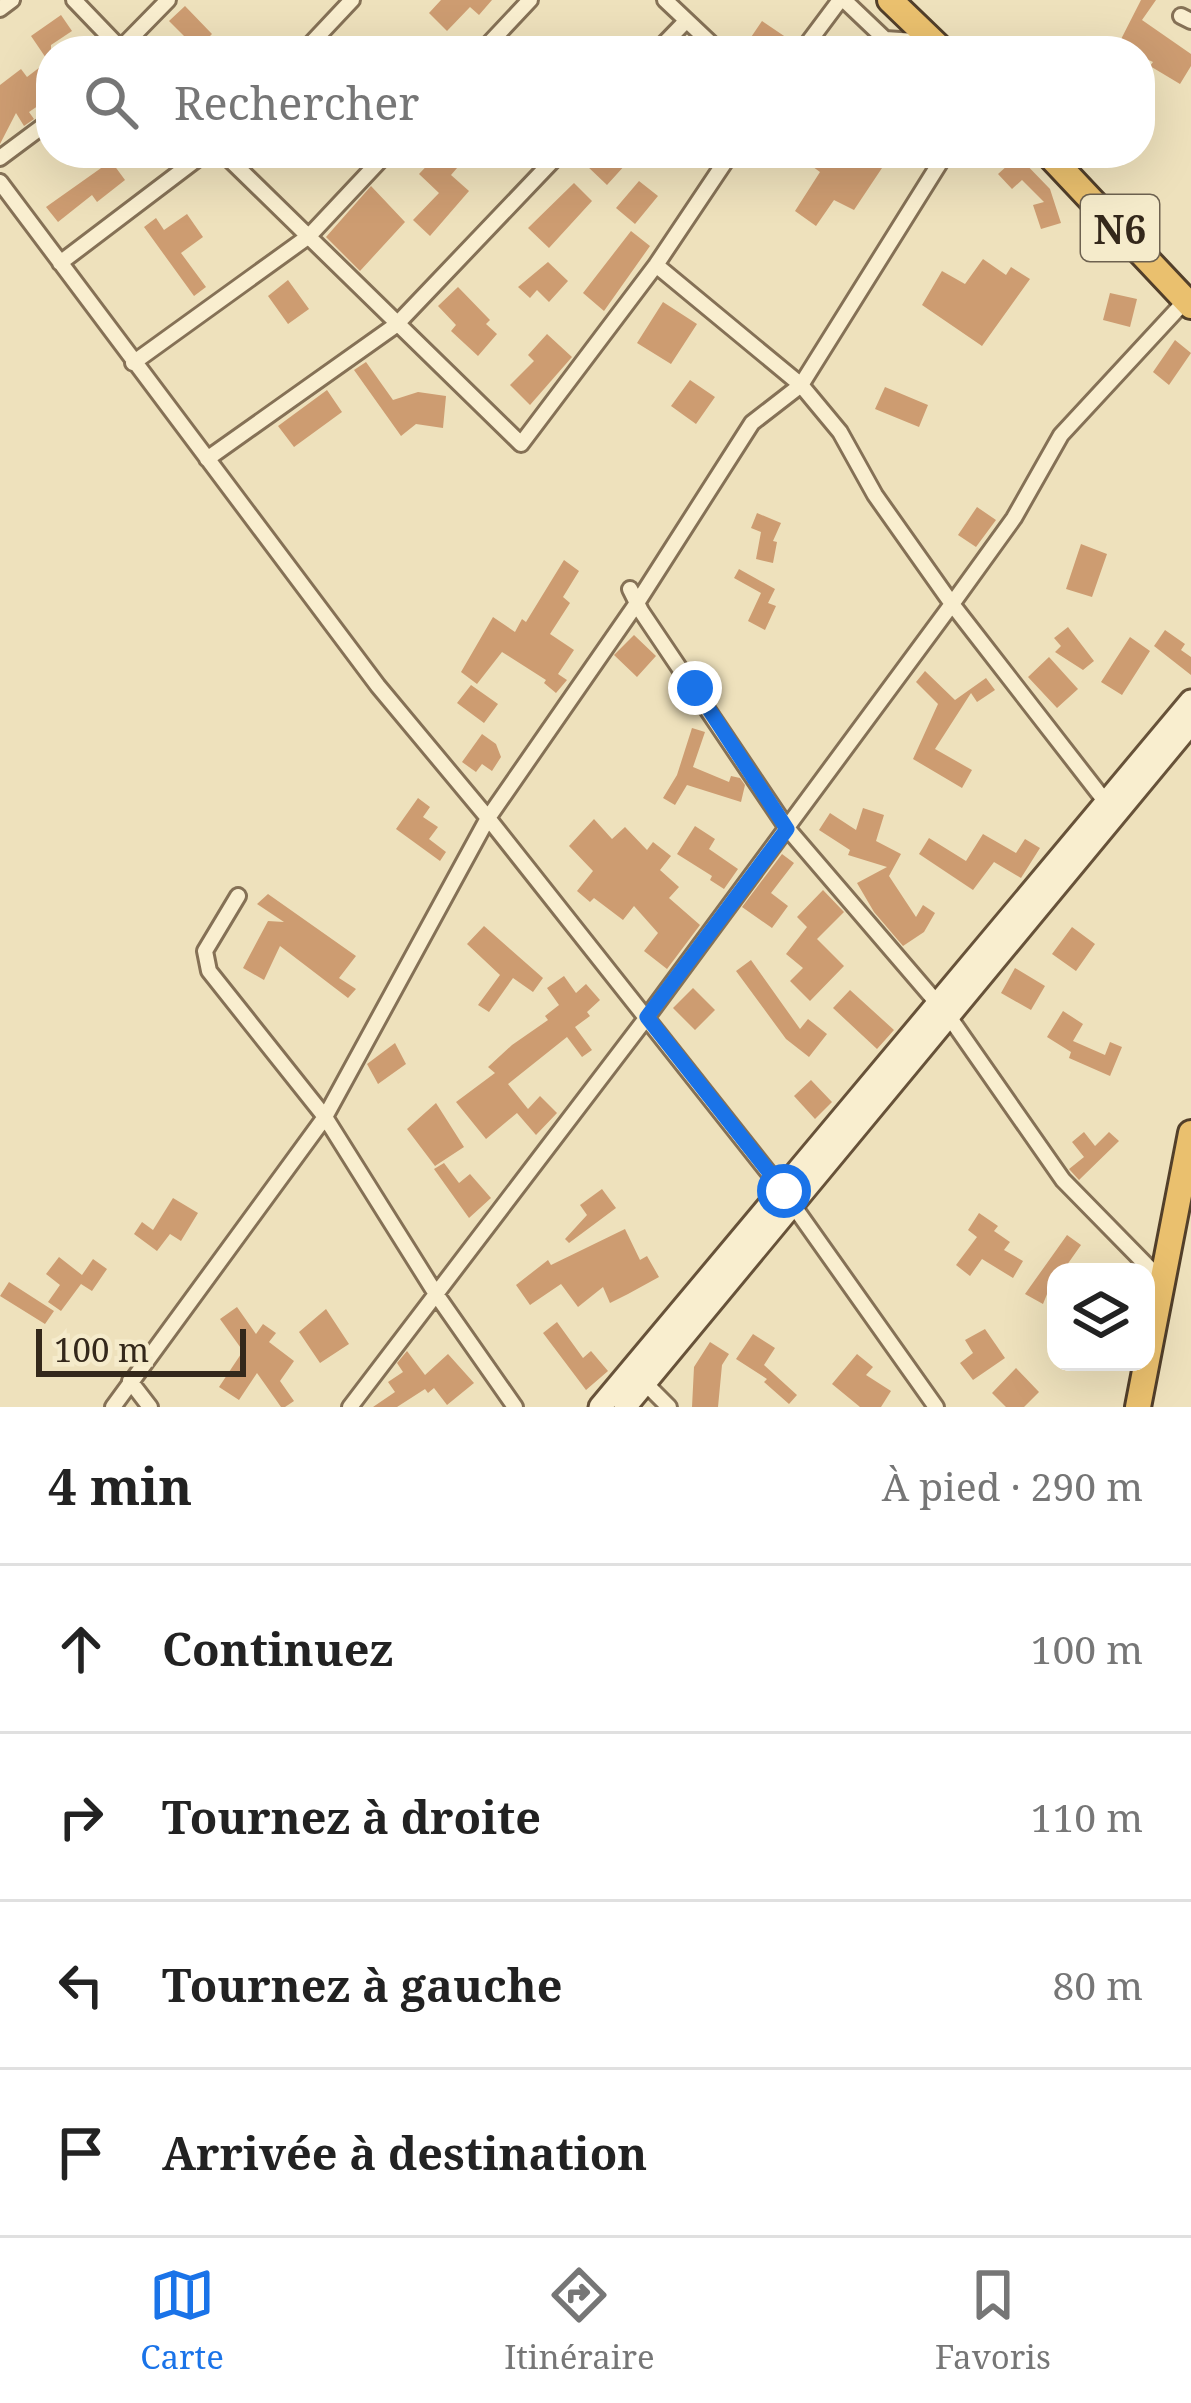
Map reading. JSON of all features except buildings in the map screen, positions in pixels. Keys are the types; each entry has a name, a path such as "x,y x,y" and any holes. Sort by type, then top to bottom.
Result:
{"highway":[{"path":"890,0 928,36"},
{"name":"N6","path":"1061,168 1188,303"},
{"path":"1138,1407 1191,1133"},
{"path":"1150,1407 1191,1206"}],"main road":[{"path":"600,1407 638,1376 789,1198 1110,808 1191,701"},
{"path":"1110,808 1191,723"},
{"path":"625,1407 638,1376"}],"street":[{"path":"0,9 12,0"},
{"path":"74,0 109,36"},
{"path":"135,36 168,0"},
{"path":"318,36 352,0"},
{"path":"496,36 530,0"},
{"path":"665,0 702,36"},
{"path":"814,36 842,0 882,36"},
{"path":"672,36 686,21"},
{"path":"0,158 36,132"},
{"path":"60,263 185,168"},
{"path":"239,168 521,444 656,265 721,168"},
{"path":"134,363 309,236 373,168"},
{"path":"207,459 396,325 546,168"},
{"path":"113,1407 325,1117 488,818 752,423 801,385 937,168"},
{"path":"0,182 378,686 789,1198 936,1407"},
{"path":"656,265 801,385 840,432 875,495 952,604 1110,808"},
{"path":"350,1407 647,1017 952,604 1014,518 1060,435 1188,303"},
{"path":"634,596 787,829 945,1011 1063,1180 1163,1282"},
{"path":"238,896 205,951 209,971 325,1117 436,1294 514,1407"},
{"path":"638,1376 669,1407"},
{"path":"130,1381 149,1407"}],"route":[{"path":"695,688 787,829 647,1017 784,1191"}]}
